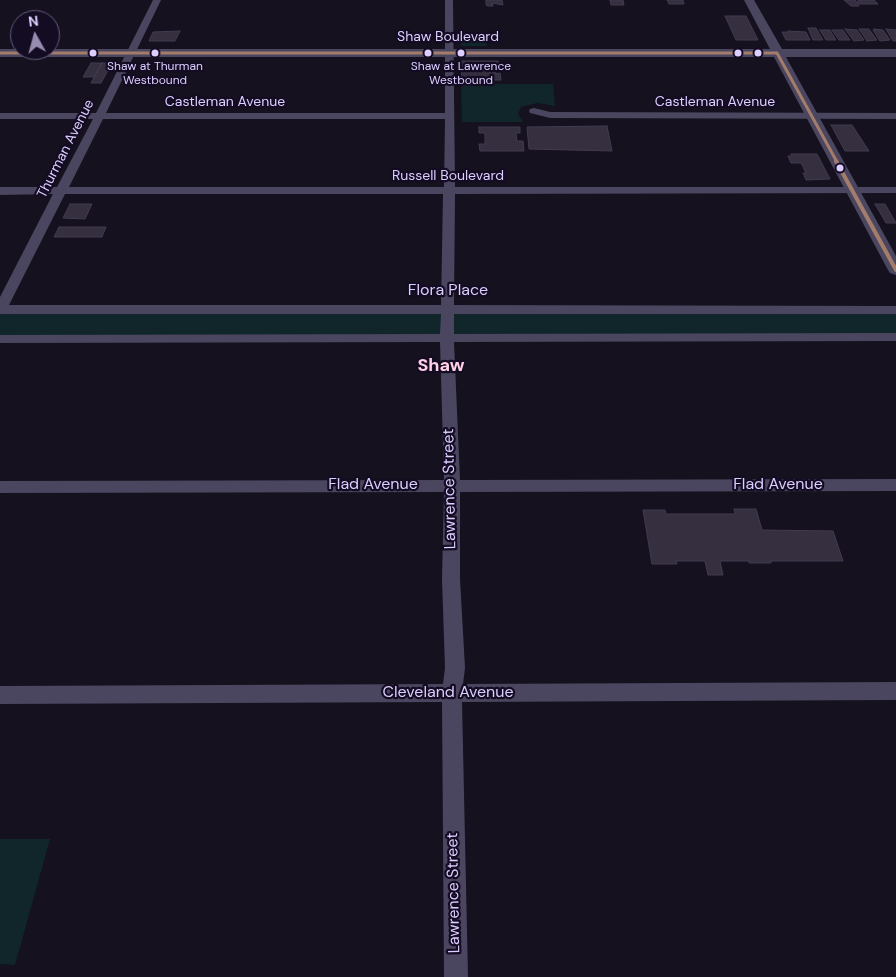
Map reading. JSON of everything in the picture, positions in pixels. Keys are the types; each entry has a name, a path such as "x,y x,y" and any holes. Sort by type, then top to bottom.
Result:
{"street":[{"name":"Thurman Avenue","path":"0,310 100,116 157,0"},
{"name":"Lawrence Street","path":"449,0 447,338 452,485 451,579 455,668 452,693 456,977"},
{"path":"749,0 896,270"},
{"name":"Shaw Boulevard","path":"0,53 896,53"},
{"name":"Castleman Avenue","path":"534,111 550,115 896,116"},
{"name":"Castleman Avenue","path":"0,116 449,116"},
{"name":"Russell Boulevard","path":"0,190 896,190"},
{"name":"Flora Place","path":"0,310 448,308 896,310"},
{"path":"0,339 896,337"},
{"name":"Flad Avenue","path":"0,487 896,485"},
{"name":"Cleveland Avenue","path":"0,695 896,691"}],"green space":[{"path":"461,35 486,35 487,46 461,46"},
{"path":"461,84 553,84 555,106 537,103 521,107 518,114 523,122 462,122"},
{"path":"0,309 896,310 896,337 0,339"},
{"path":"0,839 50,839 15,965 0,964"}],"building":[{"path":"486,0 502,0 503,5 492,3 493,6 488,6 486,5"},
{"path":"610,0 623,0 624,5 611,5"},
{"path":"667,0 683,0 684,4 669,4"},
{"path":"844,0 855,0 859,6 851,6"},
{"path":"874,0 878,4 859,4 857,1"},
{"path":"725,16 746,16 758,40 736,40"},
{"path":"808,28 816,28 823,40 813,40"},
{"path":"845,29 857,30 864,40 854,41"},
{"path":"859,29 869,29 877,40 867,41"},
{"path":"874,29 883,30 890,40 880,41"},
{"path":"886,29 896,30 896,41 893,41"},
{"path":"820,30 830,30 836,40 826,40"},
{"path":"832,30 843,30 850,40 839,40"},
{"path":"180,31 175,41 149,41 153,32"},
{"path":"782,32 806,32 810,40 786,40"},
{"path":"461,61 498,61 499,66 495,66 496,74 500,73 501,80 462,82"},
{"path":"91,63 102,63 94,77 83,77"},
{"path":"102,63 112,63 101,83 91,83"},
{"path":"831,125 852,125 869,151 845,151"},
{"path":"607,126 612,151 529,149 527,127"},
{"path":"479,127 520,127 520,133 516,133 517,141 523,141 524,151 480,151 479,144 485,144 485,133 479,133"},
{"path":"791,154 817,154 830,179 806,180 803,173 806,173 801,163 791,163 788,156 792,156"},
{"path":"70,204 92,204 85,219 63,218"},
{"path":"875,204 885,204 896,223 886,223"},
{"path":"59,227 106,227 102,237 54,237"},
{"path":"734,509 756,509 762,530 833,531 843,561 771,561 771,563 749,563 749,561 720,561 723,575 708,575 705,561 676,561 677,564 652,564 643,510 665,510 666,514 735,514"}],"transit line":[{"path":"0,53 777,53"},
{"path":"777,53 896,270"}],"place":[{"name":"Shaw at Thurman Westbound","path":"155,53"},
{"name":"Shaw at Lawrence Westbound","path":"461,53"}],"district":[{"name":"Shaw","path":"441,366"}]}
